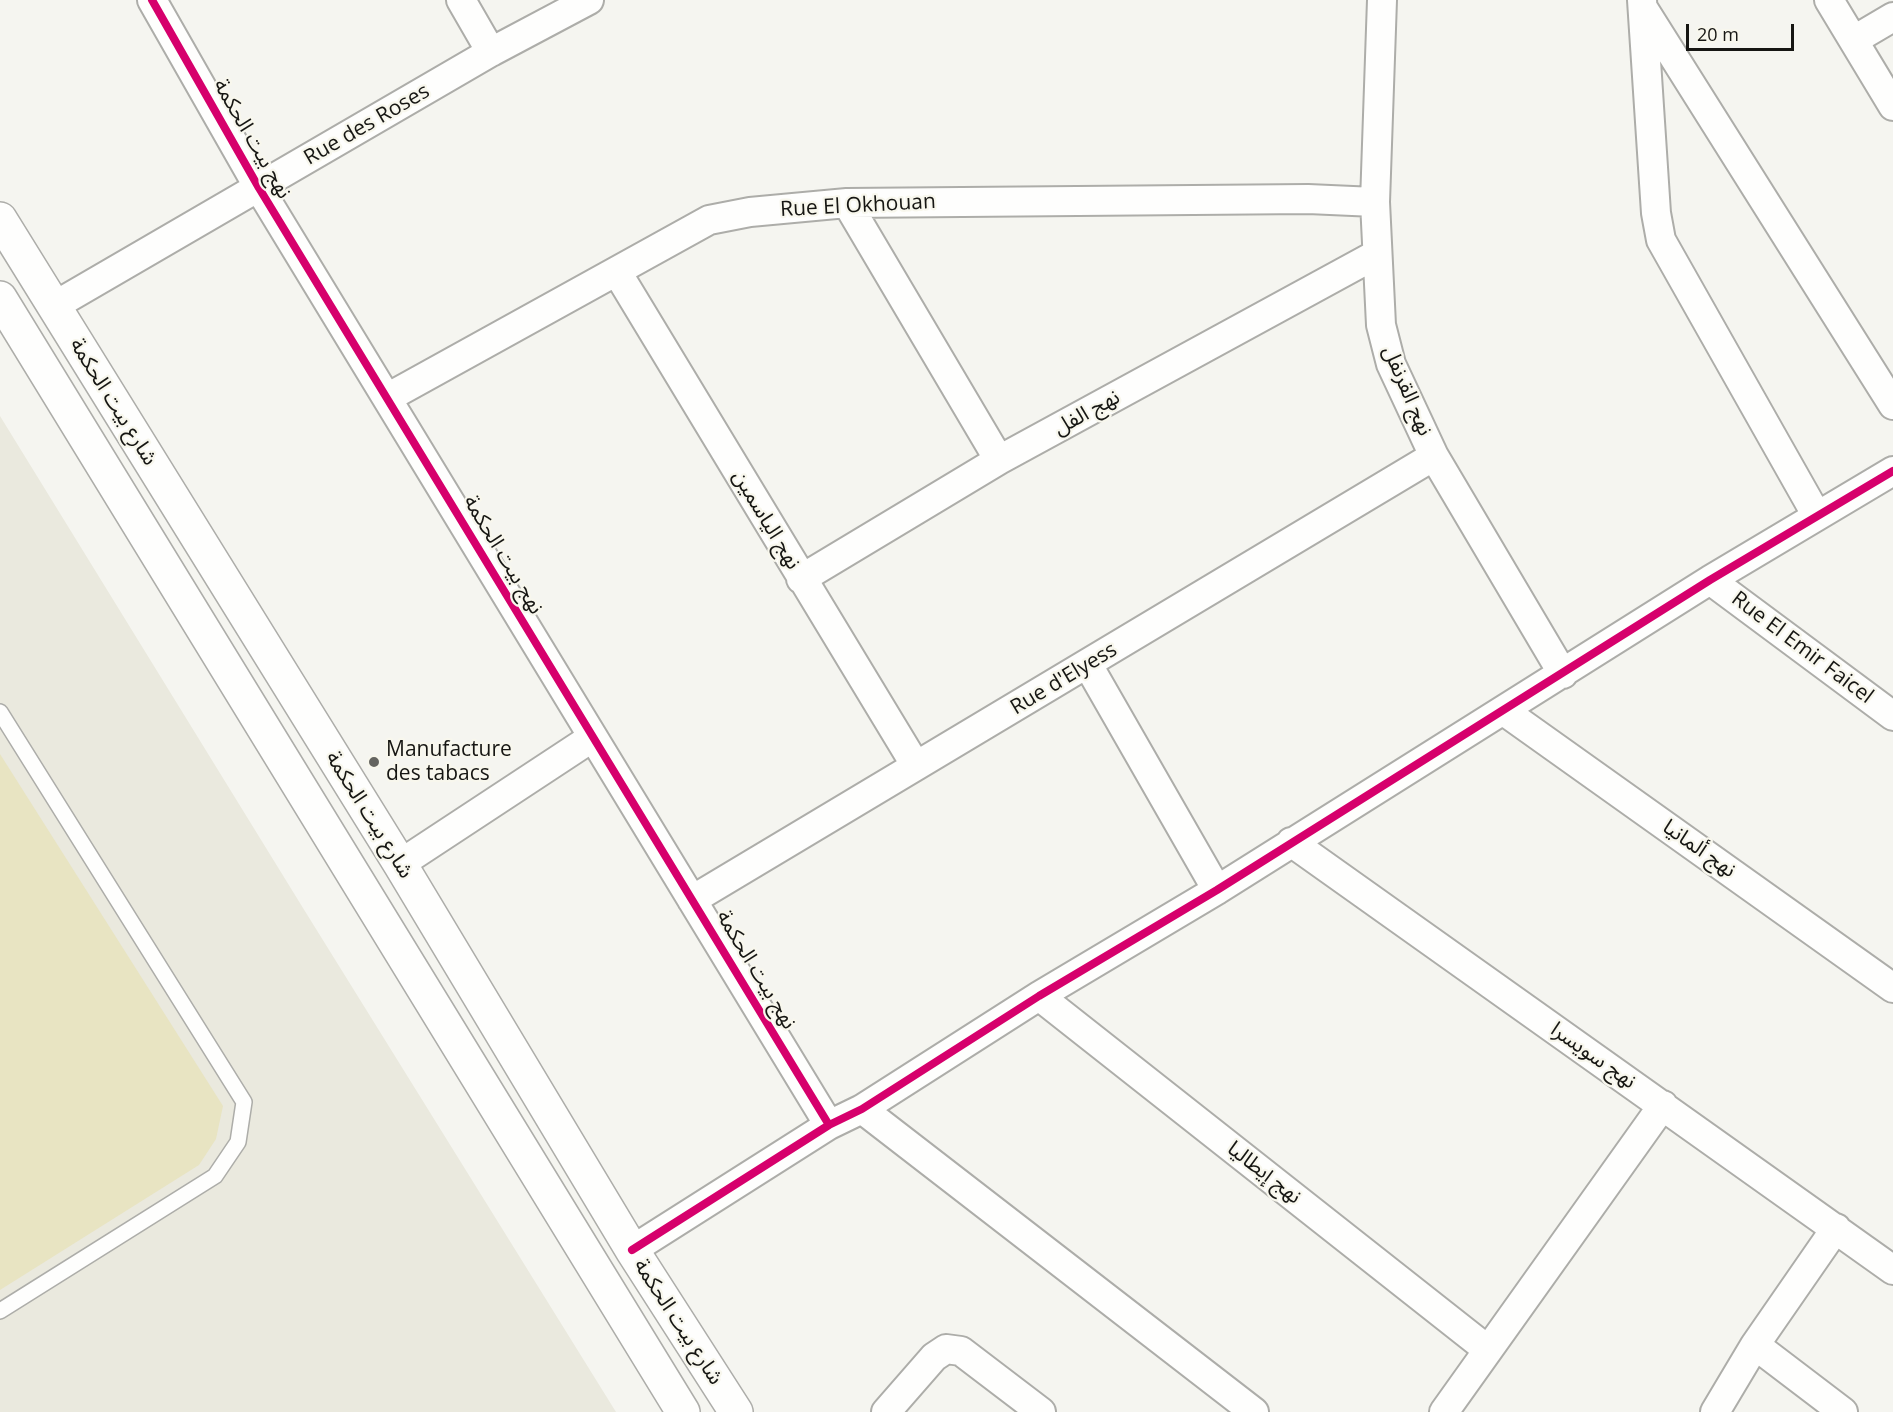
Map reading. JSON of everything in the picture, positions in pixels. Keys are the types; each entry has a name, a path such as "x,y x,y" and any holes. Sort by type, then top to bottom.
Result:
{"main road":[{"name":"شارع بيت الحكمة","path":"0,219 400,864 632,1250 736,1412"},
{"name":"شارع بيت الحكمة","path":"0,298 683,1412"}],"street":[{"name":"نهج بيت الحكمة","path":"152,0 259,188 829,1125"},
{"path":"461,0 491,52"},
{"name":"Rue des Roses","path":"54,306 491,52 589,0"},
{"name":"نهج القرنفل","path":"1382,0 1375,202 1381,325 1391,364 1434,456 1563,674"},
{"path":"1829,0 1893,106"},
{"path":"1642,3 1893,405"},
{"path":"1642,3 1656,213 1661,240 1817,516"},
{"path":"1854,40 1893,17"},
{"name":"Rue El Okhouan","path":"387,398 709,220 750,212 847,202 1296,199 1375,202"},
{"path":"847,202 999,460"},
{"name":"نهج الفل","path":"801,579 999,460 1377,254"},
{"name":"نهج الياسمين","path":"617,272 916,766"},
{"name":"Rue d'Elyess","path":"692,900 1434,456"},
{"path":"632,1250 829,1125 862,1109 1039,996 1217,890 1710,580 1893,471"},
{"name":"Rue El Emir Faicel","path":"1710,580 1893,716"},
{"path":"1088,665 1217,890"},
{"name":"نهج ألمانيا","path":"1504,711 1893,988"},
{"path":"400,864 593,737"},
{"name":"نهج سويسرا","path":"1291,842 1893,1270"},
{"name":"نهج إيطاليا","path":"1039,996 1488,1350"},
{"path":"1444,1412 1663,1105"},
{"path":"862,1109 1254,1412"},
{"path":"1715,1412 1755,1345 1836,1228"},
{"path":"1755,1345 1843,1412"},
{"path":"886,1412 934,1357 946,1349 961,1351 1041,1412"}],"lane":[{"path":"0,712 244,1102 238,1142 215,1176 0,1311"}],"shaded area":[{"path":"0,416 303,908 616,1412 0,1412"},
{"path":"0,754 223,1106 216,1139 199,1165 0,1290"}],"cycle path":[{"path":"152,0 259,188 829,1125"},
{"path":"632,1250 829,1125 862,1109 1039,996 1217,890 1710,580 1893,471"}],"place":[{"name":"Manufacture des tabacs","path":"374,762"}]}
